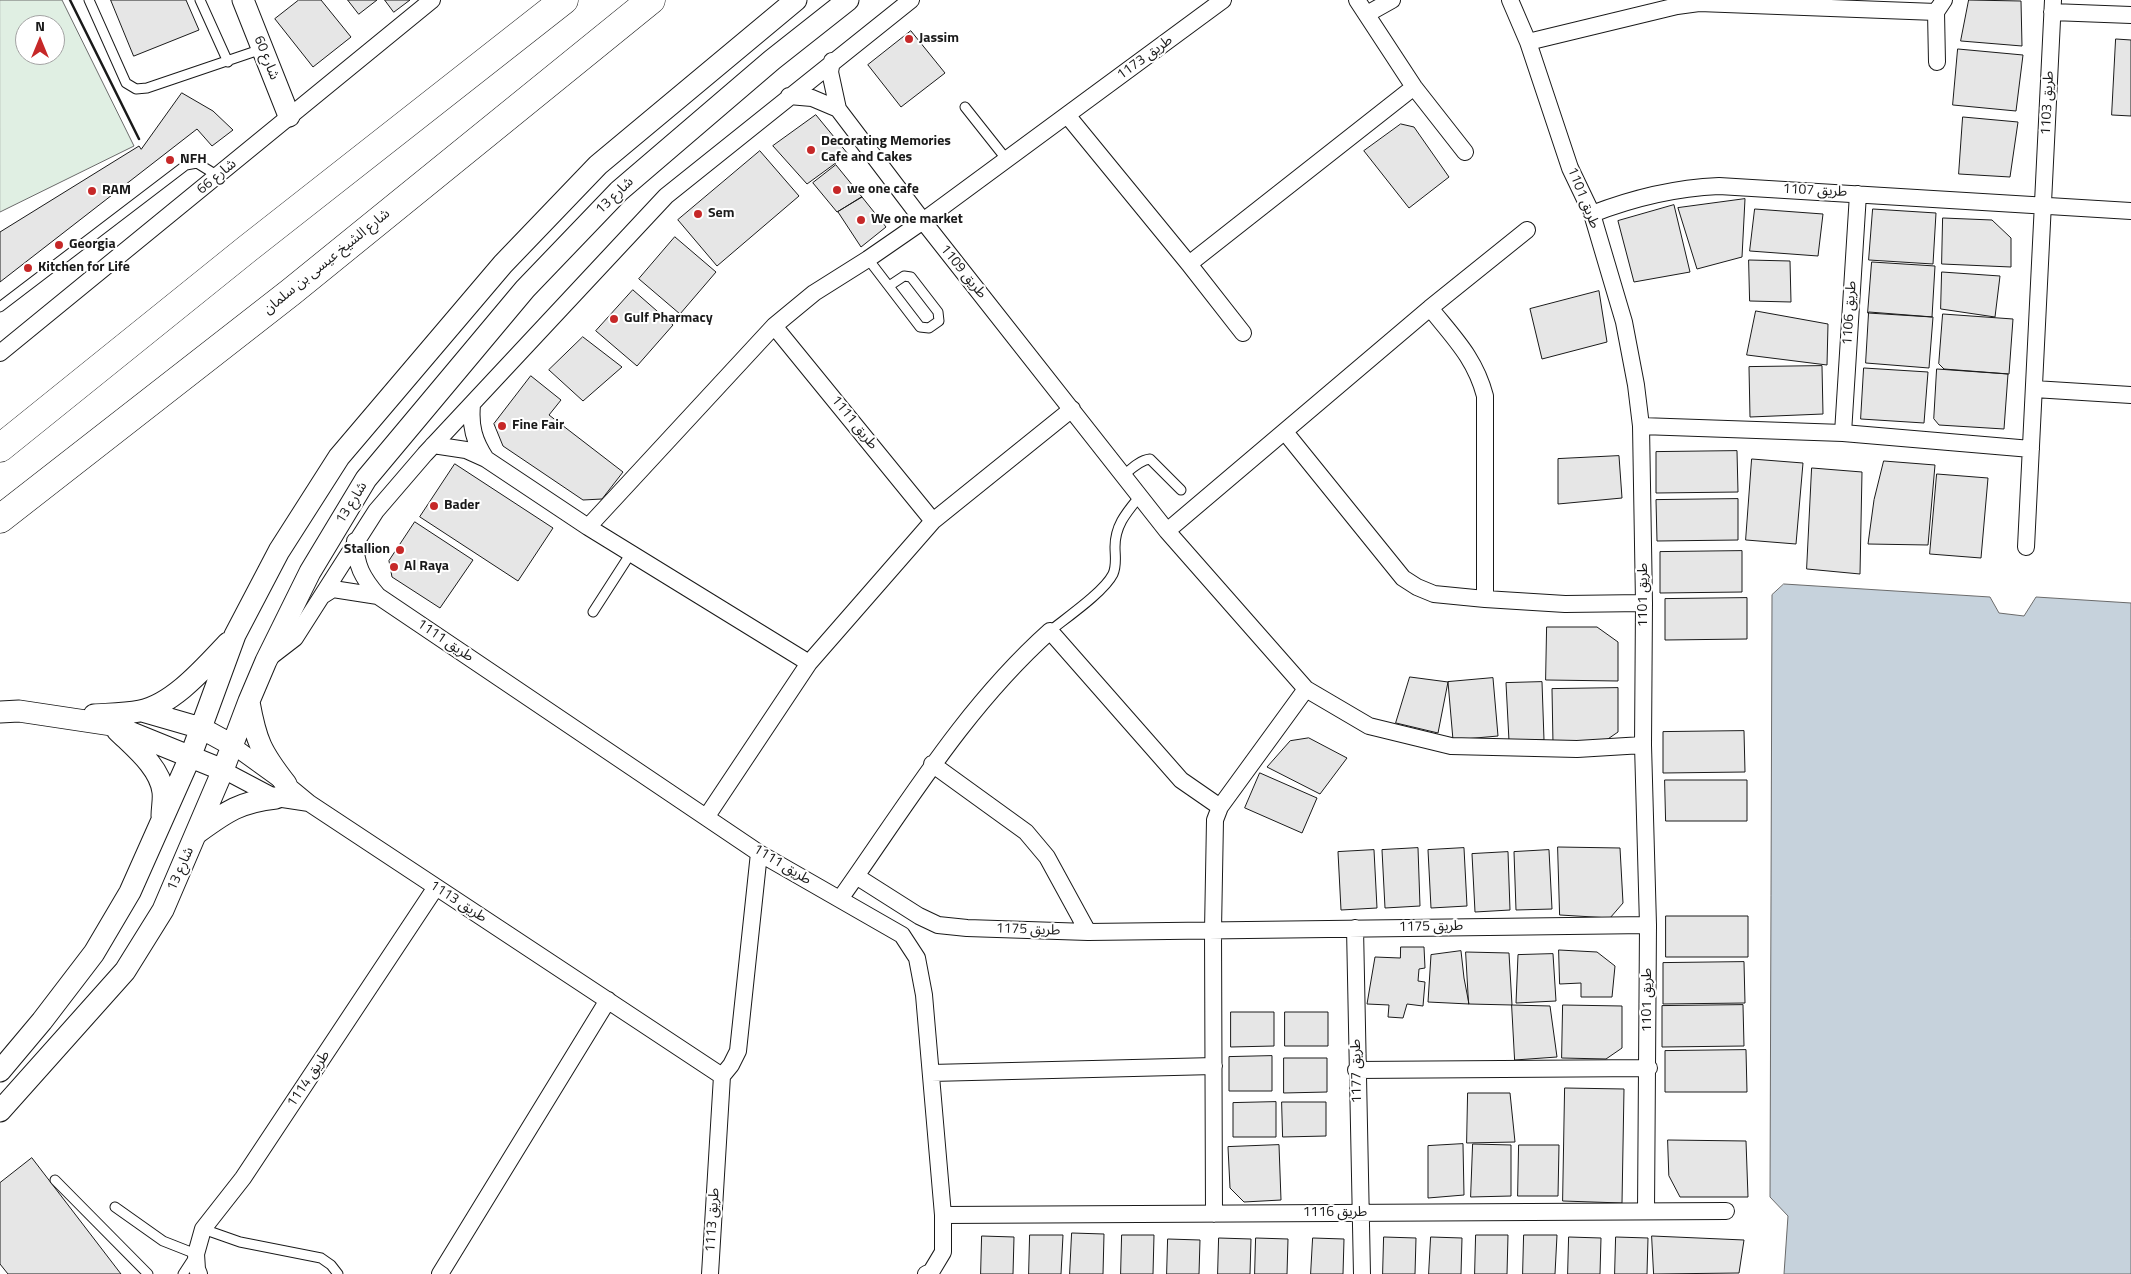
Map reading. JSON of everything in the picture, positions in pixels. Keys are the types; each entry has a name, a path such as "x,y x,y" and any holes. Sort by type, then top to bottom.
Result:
{"highway":[{"path":"0,448 240,255 564,0"},
{"name":"شارع الشيخ عيسى بن سلمان","path":"0,519 291,292 651,0"}],"street":[{"name":"شارع 60","path":"243,0 289,116"},
{"name":"شارع 66","path":"0,353 432,0"},
{"path":"0,1071 42,1021 94,953 130,892 191,755 235,635 279,551 340,457 503,264 598,164 796,0"},
{"name":"شارع 13","path":"0,1111 125,971 163,910 197,833 223,770 248,701 266,661 310,572 366,479 525,289 619,191 772,60 848,0"},
{"path":"266,661 294,638 376,511 433,445 666,196 910,0"},
{"name":"طريق 1173","path":"588,527 774,326 814,293 923,221 1223,0"},
{"path":"1357,0 1414,88 1465,152"},
{"path":"1367,14 1392,0"},
{"name":"طريق 1101","path":"1510,0 1528,42 1570,168 1592,214 1624,322 1636,385 1641,426 1644,604 1643,744 1648,925 1649,1068 1646,1211"},
{"path":"1528,42 1698,1 1940,6 1937,62"},
{"path":"2052,6 2131,15"},
{"name":"طريق 1103","path":"2026,547 2052,6"},
{"name":"طريق 1109","path":"832,61 830,72 838,109 923,221 1168,531 1306,688 1369,726 1451,746 1577,749 1643,744"},
{"path":"1189,264 1414,88"},
{"name":"طريق 1109","path":"789,96 812,98 838,109"},
{"path":"1067,115 1189,264 1242,333"},
{"name":"طريق 1107","path":"1592,214 1642,197 1693,187 1719,186 2043,205"},
{"name":"طريق 1106","path":"1842,433 1858,194"},
{"path":"2043,205 2131,211"},
{"path":"1168,531 1430,308 1527,230"},
{"path":"1430,308 1472,361 1480,376 1484,396 1485,600"},
{"name":"طريق 1111","path":"774,326 933,521"},
{"path":"2034,389 2131,395"},
{"path":"472,405 470,419 472,434 486,459"},
{"path":"707,816 809,663 933,521 1072,409"},
{"path":"1641,426 1842,433 2031,449"},
{"path":"1285,432 1403,578 1417,587 1434,594 1485,600 1565,604 1644,604"},
{"path":"433,445 466,450 486,459 588,527 809,663"},
{"name":"طريق 1111","path":"355,541 356,560 365,581 378,596 759,852 902,935 917,958 924,995 943,1215 942,1252 929,1273"},
{"name":"طريق 1111","path":"322,596 333,589 378,596"},
{"path":"840,899 932,764 992,689 1050,631 1181,780 1220,807"},
{"path":"142,711 170,698 206,667 235,635"},
{"path":"1214,1214 1213,833 1215,820 1220,807 1306,688"},
{"path":"197,833 228,811 281,791 255,732 248,701"},
{"path":"57,716 142,711 200,728 232,745"},
{"path":"0,712 57,716 112,725 191,755 223,770"},
{"path":"112,725 146,760 156,774 163,792 161,826"},
{"name":"طريق 1113","path":"232,745 281,791"},
{"path":"932,764 1026,832 1047,856 1088,932"},
{"name":"طريق 1113","path":"223,770 309,803 722,1076 710,1274"},
{"path":"722,1076 731,1065 738,1051 759,852"},
{"name":"طريق 1175","path":"856,876 919,916 938,925 966,928 1088,932 1648,925"},
{"name":"طريق 1114","path":"199,1274 196,1254 203,1229 243,1178 436,887"},
{"name":"طريق 1177","path":"1355,928 1356,1070 1362,1274"},
{"path":"440,1274 608,1000"},
{"path":"931,1073 1214,1066"},
{"path":"1356,1070 1649,1068"},
{"name":"طريق 1116","path":"943,1215 1726,1211"}],"lane":[{"path":"89,0 130,87 147,88 262,49"},
{"path":"200,0 228,62"},
{"path":"965,107 1007,160"},
{"path":"0,307 186,164 198,163 218,176"},
{"path":"868,259 920,327 929,328 939,321 940,315 911,277 904,276 889,286"},
{"path":"1124,475 1136,465 1146,459 1150,459 1182,490"},
{"path":"1050,631 1109,580 1115,566 1115,538 1121,518 1140,496"},
{"path":"594,612 630,553"},
{"path":"55,1180 148,1274"},
{"path":"114,1207 162,1241 196,1254 183,1274"},
{"path":"203,1229 240,1242 321,1258 331,1265 338,1274"}],"green space":[{"path":"0,0 62,0 134,146 0,212"}],"shaded area":[{"path":"1784,584 1990,597 1999,613 2024,616 2036,597 2131,603 2131,1274 1784,1274 1788,1216 1770,1197 1772,595"}],"building":[{"path":"111,0 186,0 199,30 134,56"},
{"path":"299,0 321,0 351,37 313,67 275,19"},
{"path":"348,0 377,0 359,14"},
{"path":"385,0 410,0 394,12"},
{"path":"1969,0 2021,1 2022,46 1961,41"},
{"path":"911,31 945,73 901,107 868,65"},
{"path":"2116,39 2131,40 2131,116 2112,115"},
{"path":"1958,49 2023,55 2016,111 1953,105"},
{"name":"RAM","path":"182,93 213,111 233,130 212,146 197,129 0,282 0,232 139,146 141,149"},
{"name":"Decorating Memories Cafe and Cakes","path":"816,115 848,154 807,184 773,146"},
{"path":"1963,117 2018,122 2010,177 1959,174"},
{"path":"1401,124 1414,127 1449,177 1409,208 1364,151"},
{"path":"760,151 799,196 717,266 678,220"},
{"name":"we one cafe","path":"836,165 862,197 837,212 813,183"},
{"name":"We one market","path":"862,197 886,227 861,247 838,212"},
{"path":"1745,199 1742,257 1697,269 1678,208"},
{"path":"1674,205 1690,272 1634,282 1618,221"},
{"path":"1755,209 1823,214 1818,256 1750,251"},
{"path":"1873,209 1936,213 1933,264 1869,260"},
{"path":"1943,218 1992,220 2011,238 2011,267 1942,264"},
{"path":"675,237 716,272 680,314 639,279"},
{"path":"1749,260 1790,261 1791,302 1750,301"},
{"path":"1872,262 1935,266 1932,317 1868,313"},
{"path":"1942,272 2000,276 1995,317 1941,309"},
{"path":"633,290 673,325 637,366 596,331"},
{"path":"1599,291 1607,342 1542,359 1530,309"},
{"path":"1756,311 1828,324 1827,365 1747,355"},
{"path":"1869,312 1933,317 1929,368 1866,363"},
{"path":"1943,314 2013,319 2009,374 1944,369 1939,364"},
{"path":"583,337 622,367 583,401 549,370"},
{"path":"1822,366 1823,414 1750,417 1749,367"},
{"path":"1864,368 1928,372 1924,423 1861,419"},
{"path":"1937,369 2008,374 2004,429 1939,425 1934,419"},
{"path":"531,376 561,400 549,415 623,472 602,499 583,500 503,446 494,424"},
{"path":"1737,451 1738,492 1656,493 1656,452"},
{"path":"1619,456 1622,498 1558,504 1558,459"},
{"path":"1752,459 1803,463 1796,544 1746,540"},
{"path":"1884,461 1935,465 1928,545 1868,544 1874,500"},
{"path":"455,464 553,528 518,581 420,517"},
{"path":"1812,468 1862,472 1860,574 1807,569"},
{"path":"1937,474 1988,478 1981,558 1930,554"},
{"path":"1738,499 1738,540 1657,541 1656,500"},
{"path":"415,522 473,560 440,608 392,577 389,561"},
{"path":"1742,551 1742,592 1660,593 1660,552"},
{"path":"1747,598 1747,639 1665,640 1665,599"},
{"path":"1547,627 1597,627 1618,642 1618,681 1546,680"},
{"path":"1410,677 1448,682 1438,733 1396,723"},
{"path":"1493,678 1498,736 1453,740 1448,682"},
{"path":"1542,682 1544,740 1509,741 1506,683"},
{"path":"1618,688 1618,732 1602,743 1553,744 1552,689"},
{"path":"1744,731 1745,772 1663,773 1663,732"},
{"path":"1309,738 1347,758 1320,794 1267,767 1290,741"},
{"path":"1260,773 1317,798 1302,833 1245,808"},
{"path":"1665,780 1747,780 1747,821 1666,821"},
{"path":"1558,847 1620,848 1623,903 1610,918 1560,915"},
{"path":"1418,848 1420,906 1385,908 1382,850"},
{"path":"1464,848 1467,906 1431,908 1428,850"},
{"path":"1374,850 1377,908 1341,910 1338,852"},
{"path":"1549,850 1552,909 1516,910 1514,852"},
{"path":"1508,852 1510,910 1475,912 1472,854"},
{"path":"1666,916 1748,916 1748,957 1666,957"},
{"path":"1401,947 1424,947 1425,968 1419,969 1418,981 1425,982 1423,1006 1407,1004 1403,1018 1388,1017 1389,1005 1367,1004 1375,957 1400,958"},
{"path":"1559,950 1597,952 1615,966 1612,997 1581,997 1581,983 1560,984"},
{"path":"1461,951 1469,1004 1428,1002 1431,955"},
{"path":"1466,952 1509,953 1512,1005 1469,1004"},
{"path":"1553,954 1556,1001 1516,1003 1518,955"},
{"path":"1744,962 1745,1003 1663,1004 1663,963"},
{"path":"1512,1005 1550,1006 1557,1057 1515,1060"},
{"path":"1563,1005 1622,1006 1622,1048 1606,1059 1562,1058"},
{"path":"1743,1005 1744,1046 1662,1047 1662,1006"},
{"path":"1231,1012 1274,1012 1274,1046 1231,1047"},
{"path":"1285,1012 1328,1012 1328,1046 1285,1046"},
{"path":"1746,1050 1747,1092 1665,1092 1665,1051"},
{"path":"1272,1056 1272,1091 1229,1091 1229,1057"},
{"path":"1284,1058 1327,1058 1327,1092 1284,1093"},
{"path":"1565,1088 1624,1089 1622,1203 1563,1201"},
{"path":"1468,1093 1510,1093 1515,1142 1467,1143"},
{"path":"1276,1102 1276,1137 1233,1137 1233,1103"},
{"path":"1282,1102 1326,1102 1326,1136 1283,1137"},
{"path":"1668,1140 1746,1141 1748,1197 1680,1197 1669,1176"},
{"path":"1463,1144 1464,1195 1428,1198 1428,1146"},
{"path":"1473,1144 1511,1145 1511,1196 1471,1197"},
{"path":"1279,1145 1281,1200 1244,1202 1230,1188 1228,1147"},
{"path":"1519,1145 1559,1145 1558,1196 1518,1196"},
{"path":"32,1158 121,1274 8,1274 0,1264 0,1183"},
{"path":"1072,1233 1104,1234 1103,1274 1070,1274"},
{"path":"1030,1235 1063,1235 1061,1274 1029,1274"},
{"path":"1122,1235 1154,1235 1153,1274 1121,1274"},
{"path":"1476,1235 1508,1235 1507,1274 1475,1274"},
{"path":"1524,1235 1557,1235 1555,1274 1523,1274"},
{"path":"982,1236 1014,1237 1013,1274 981,1274"},
{"path":"1652,1236 1744,1240 1739,1273 1654,1274"},
{"path":"1384,1237 1416,1238 1415,1274 1383,1274"},
{"path":"1431,1237 1462,1238 1461,1274 1429,1274"},
{"path":"1569,1237 1601,1238 1600,1274 1568,1274"},
{"path":"1616,1237 1648,1238 1647,1274 1615,1274"},
{"path":"1219,1238 1251,1239 1250,1274 1218,1274"},
{"path":"1256,1238 1288,1239 1287,1274 1255,1274"},
{"path":"1313,1238 1344,1239 1343,1274 1311,1274"},
{"path":"1168,1239 1200,1240 1199,1274 1167,1274"}],"wall":[{"path":"70,0 139,139"}],"place":[{"name":"Jassim","path":"909,39"},
{"name":"Decorating Memories Cafe and Cakes","path":"811,150"},
{"name":"NFH","path":"170,160"},
{"name":"we one cafe","path":"837,190"},
{"name":"RAM","path":"92,191"},
{"name":"Sem","path":"698,214"},
{"name":"We one market","path":"861,220"},
{"name":"Georgia","path":"59,245"},
{"name":"Kitchen for Life","path":"28,268"},
{"name":"Gulf Pharmacy","path":"614,319"},
{"name":"Fine Fair","path":"502,426"},
{"name":"Bader","path":"434,506"},
{"name":"Stallion","path":"400,550"},
{"name":"Al Raya","path":"394,567"}]}
